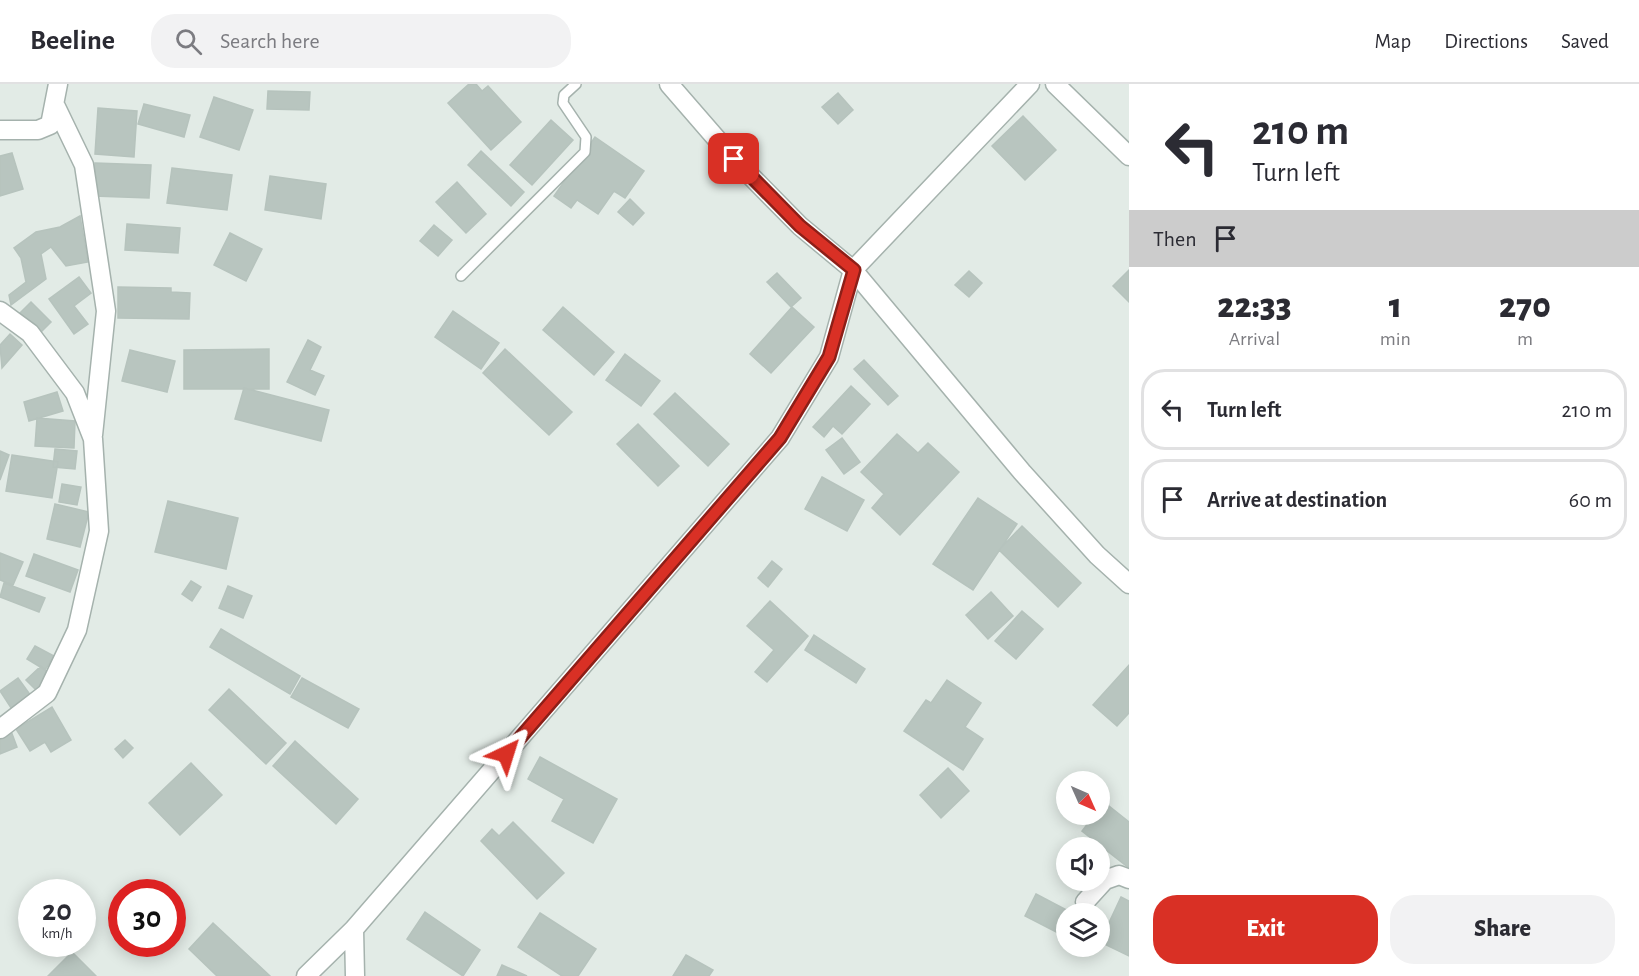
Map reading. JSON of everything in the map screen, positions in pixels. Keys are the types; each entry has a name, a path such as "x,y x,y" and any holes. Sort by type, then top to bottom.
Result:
{"street":[{"path":"0,130 38,130 50,125 56,107 58,84"},
{"path":"669,84 734,159 800,226 854,270 1022,472 1097,555 1129,584"},
{"path":"306,976 354,929 780,438 829,357 854,270 1030,84"},
{"path":"1055,84 1129,156"},
{"path":"0,729 47,693 77,630 99,531 93,439 106,311 84,165 56,107"},
{"path":"0,311 30,333 75,393 93,439"},
{"path":"1085,902 1105,880 1119,875 1129,879"},
{"path":"354,929 355,976"}],"lane":[{"path":"461,276 585,152 586,137 563,103 564,95 576,84"}],"building":[{"path":"469,84 476,84 482,91 488,86 521,122 491,150 448,103"},
{"path":"268,91 310,92 309,110 267,109"},
{"path":"838,93 853,110 838,124 822,107"},
{"path":"214,97 253,110 239,150 200,137"},
{"path":"144,104 190,115 184,137 138,124"},
{"path":"98,108 137,111 134,157 95,154"},
{"path":"1023,116 1056,150 1025,180 992,146"},
{"path":"551,120 573,140 532,185 510,165"},
{"path":"595,137 644,171 625,198 614,191 598,214 577,200 571,208 554,196"},
{"path":"481,151 524,192 511,206 468,165"},
{"path":"12,153 23,189 0,196 0,156"},
{"path":"95,163 151,165 149,198 94,196"},
{"path":"172,168 232,175 227,210 167,203"},
{"path":"270,176 326,184 321,219 265,210"},
{"path":"457,182 486,214 466,233 436,202"},
{"path":"630,199 644,213 633,225 618,212"},
{"path":"80,216 88,262 66,266 51,247 41,254 46,279 11,305 9,295 26,282 21,258 14,248 36,232 60,227"},
{"path":"127,224 180,228 178,253 125,250"},
{"path":"434,225 452,240 438,256 420,241"},
{"path":"230,233 262,249 246,281 214,265"},
{"path":"1129,270 1129,302 1113,286"},
{"path":"969,271 982,283 969,297 955,285"},
{"path":"777,273 801,298 791,307 767,282"},
{"path":"79,277 91,293 74,306 88,324 74,334 49,299"},
{"path":"118,287 171,288 171,292 190,293 189,319 118,318"},
{"path":"31,302 51,322 39,334 19,314"},
{"path":"563,307 614,352 594,375 543,330"},
{"path":"792,307 814,327 771,373 750,354"},
{"path":"453,311 499,343 481,369 435,337"},
{"path":"10,334 22,345 2,368 0,345"},
{"path":"308,340 321,347 310,370 324,376 315,395 287,382"},
{"path":"269,349 269,389 184,389 184,350"},
{"path":"505,349 572,412 549,435 483,373"},
{"path":"130,350 175,361 167,392 122,381"},
{"path":"625,354 660,381 641,406 606,380"},
{"path":"864,360 898,396 888,405 854,369"},
{"path":"851,386 870,404 842,434 833,426 824,437 813,427"},
{"path":"244,388 329,410 321,441 235,419"},
{"path":"57,392 63,411 29,421 24,402"},
{"path":"675,393 729,444 708,466 654,414"},
{"path":"37,418 75,421 74,448 35,446"},
{"path":"638,424 679,466 658,486 617,444"},
{"path":"897,434 918,453 928,443 959,472 900,535 872,508 884,494 861,472"},
{"path":"842,438 860,462 844,474 826,450"},
{"path":"55,449 77,451 75,469 53,467"},
{"path":"0,451 9,455 0,480"},
{"path":"12,455 58,462 52,498 6,491"},
{"path":"822,477 864,500 847,531 805,509"},
{"path":"62,484 81,487 77,505 59,502"},
{"path":"978,498 1017,524 973,590 933,564"},
{"path":"168,501 238,518 226,569 155,552"},
{"path":"55,504 89,512 80,547 47,539"},
{"path":"1022,526 1081,583 1058,607 999,550"},
{"path":"0,553 23,562 13,585 0,580"},
{"path":"34,554 78,570 70,592 26,576"},
{"path":"772,561 782,569 768,587 758,578"},
{"path":"191,581 201,587 192,601 182,594"},
{"path":"4,583 45,598 39,612 0,597"},
{"path":"228,586 252,596 243,618 219,608"},
{"path":"991,592 1013,616 988,639 966,615"},
{"path":"770,601 808,636 767,682 755,672 774,650 747,626"},
{"path":"1022,611 1043,629 1016,659 995,641"},
{"path":"221,629 300,676 290,694 210,647"},
{"path":"814,635 865,669 856,683 805,650"},
{"path":"35,646 54,656 45,670 27,659"},
{"path":"1129,665 1129,713 1117,726 1093,705"},
{"path":"41,666 52,676 37,691 26,680"},
{"path":"18,678 34,700 15,714 0,691"},
{"path":"302,678 359,709 348,728 291,697"},
{"path":"947,680 981,703 965,727 983,739 963,770 904,731 926,700 931,703"},
{"path":"229,689 286,743 266,764 209,710"},
{"path":"52,707 71,740 51,752 45,742 30,751 16,729"},
{"path":"11,731 17,747 0,754 0,735"},
{"path":"125,740 133,748 123,758 115,749"},
{"path":"295,741 358,799 336,824 273,766"},
{"path":"540,757 617,799 593,843 552,821 564,799 528,779"},
{"path":"191,763 222,795 180,835 149,803"},
{"path":"948,768 969,791 941,818 920,795"},
{"path":"1110,807 1129,822 1129,868 1110,853 1110,837 1090,837 1082,831 1087,825 1110,825"},
{"path":"513,822 564,873 537,899 481,841 492,829 499,836"},
{"path":"1036,894 1056,905 1056,932 1025,916"},
{"path":"1121,897 1129,901 1129,956 1110,947 1110,921"},
{"path":"425,912 480,950 463,976 407,939"},
{"path":"540,913 596,949 578,976 562,976 518,947"},
{"path":"213,923 270,976 217,976 189,949"},
{"path":"686,955 713,970 709,976 673,976"},
{"path":"67,957 77,957 96,976 48,976"},
{"path":"502,965 527,976 497,976"}],"route":[{"path":"506,754 780,438 829,357 854,270 800,226 734,159"}]}
